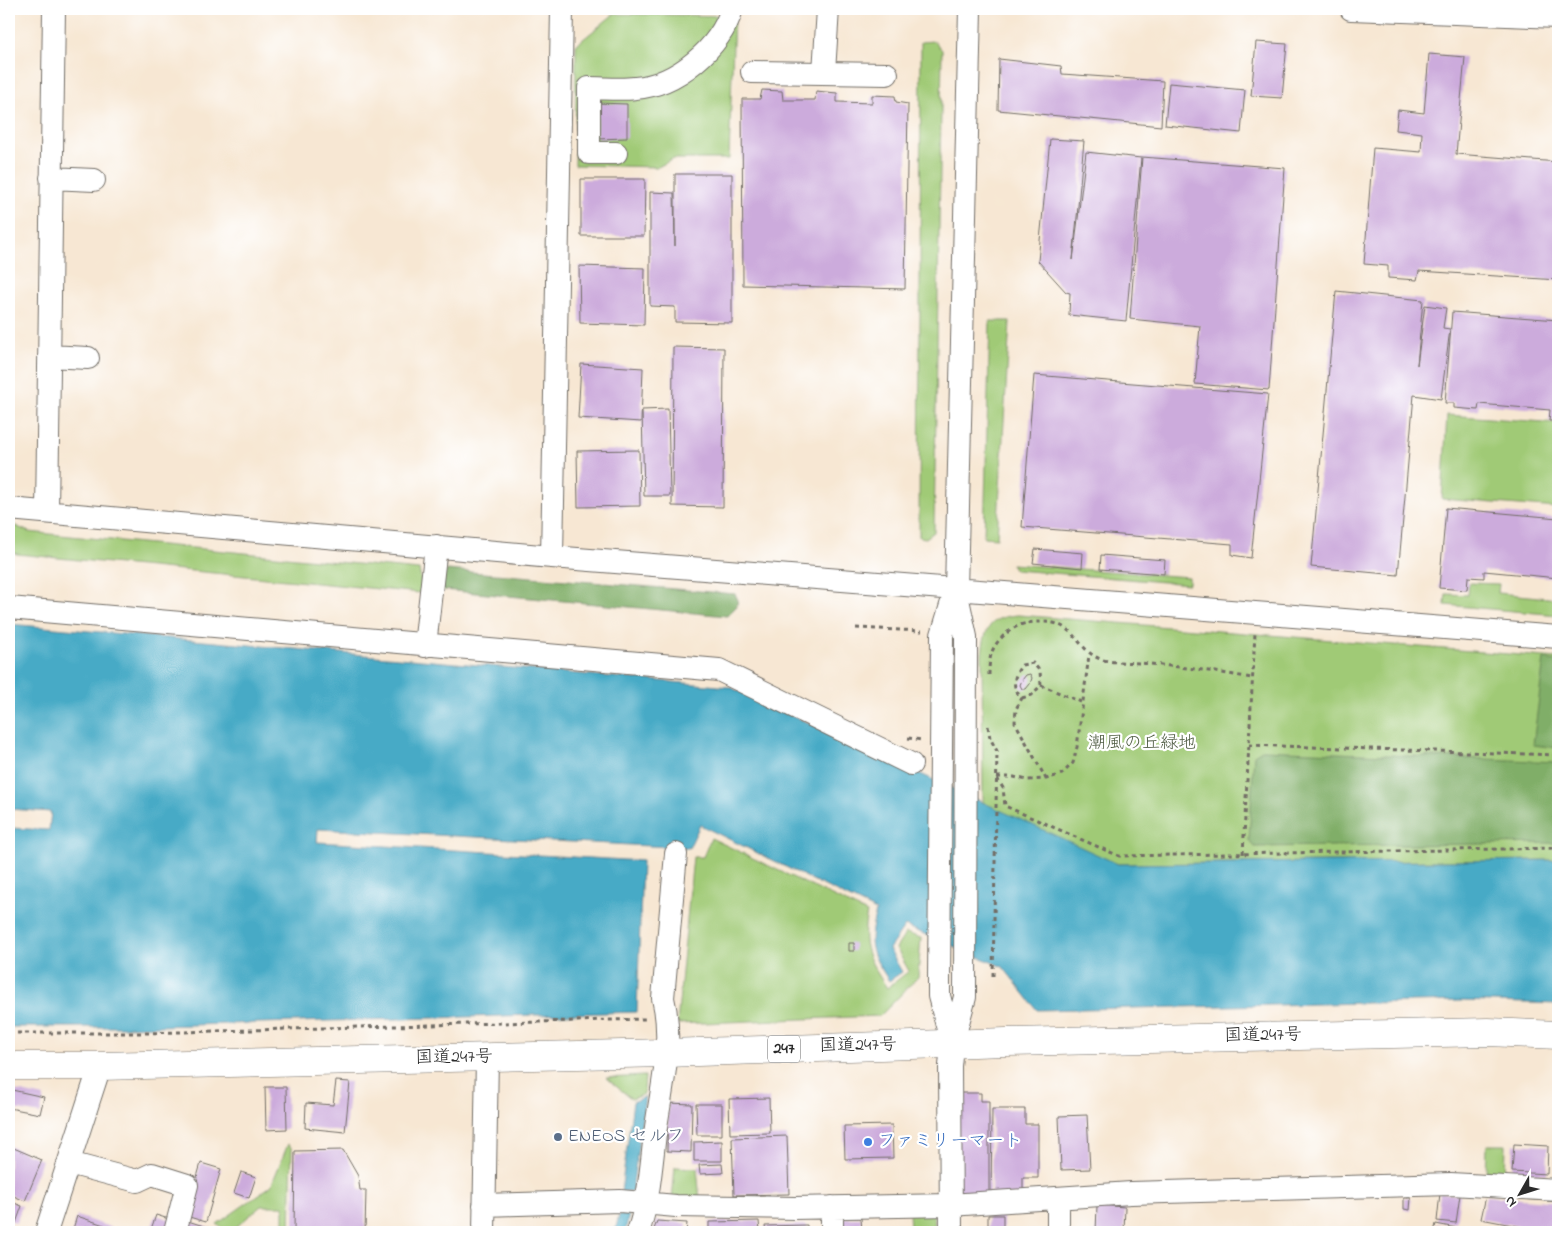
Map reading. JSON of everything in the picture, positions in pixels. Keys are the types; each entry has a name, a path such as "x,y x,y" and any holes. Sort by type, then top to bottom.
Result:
{"highway":[{"name":"国道247号","path":"9,1066 100,1066 666,1053 1469,1032 1558,1035"}],"street":[{"path":"47,512 54,9"},
{"path":"552,557 562,9"},
{"path":"616,154 589,153 589,88 637,88 659,83 677,75 692,64 713,42 722,30 732,9"},
{"path":"824,72 828,9"},
{"path":"951,1232 952,1045 965,997 966,636 956,590 970,9"},
{"path":"1351,9 1558,18"},
{"path":"752,72 887,74"},
{"path":"51,178 94,180"},
{"path":"49,356 88,358"},
{"path":"9,509 552,557 1558,637"},
{"path":"426,646 436,546"},
{"path":"952,1045 939,996 942,635 956,590"},
{"path":"9,608 426,646 719,670 911,764"},
{"path":"638,1232 635,1203 666,1053 668,1018 663,998 676,854"},
{"path":"484,1232 487,1057"},
{"path":"46,1232 100,1066"},
{"path":"69,1163 136,1181 152,1174 187,1185 175,1232"},
{"path":"484,1206 635,1203 676,1206 832,1207 950,1205 1132,1193 1451,1184 1558,1190"},
{"path":"1058,1198 1058,1232"},
{"path":"832,1207 832,1232"}],"path":[{"path":"989,680 989,664 994,645 1014,628 1025,623 1056,622 1070,630 1089,655 1106,661 1176,667 1252,678"},
{"path":"856,628 928,631"},
{"path":"1242,854 1255,632"},
{"path":"997,777 1014,777 1027,780 1046,779 1062,774 1073,763 1078,747 1081,702 1089,655"},
{"path":"1022,698 1018,694 1014,682 1015,675 1022,665 1027,663 1037,666 1041,685"},
{"path":"1041,685 1081,702"},
{"path":"1041,685 1032,695 1022,698 1016,709 1015,722 1046,779"},
{"path":"988,722 990,738 997,751 993,976"},
{"path":"902,737 927,740"},
{"path":"1249,745 1558,755"},
{"path":"997,777 1003,788 1005,806 1119,856 1558,848"},
{"path":"9,1032 145,1032 668,1018"}],"green space":[{"path":"614,14 734,16 729,159 673,159 658,167 575,165 576,45"},
{"path":"934,41 942,50 934,532 926,538 919,537 921,42"},
{"path":"990,321 1010,321 997,538 984,537"},
{"path":"1447,415 1558,423 1558,508 1442,499"},
{"path":"9,523 29,532 419,570 422,584 420,593 17,554 9,551"},
{"path":"1011,564 1189,577 1189,584 1015,570"},
{"path":"447,570 735,594 738,600 736,607 727,616 443,590 441,581"},
{"path":"1469,583 1499,584 1498,593 1558,599 1558,615 1445,605 1446,594 1468,595"},
{"name":"潮風の丘緑地","path":"1018,615 1558,658 1558,860 1117,864 983,804 983,645 987,630 995,621"},
{"path":"1544,659 1558,661 1558,748 1533,745"},
{"path":"1262,750 1558,762 1558,843 1254,847 1249,841 1254,755"},
{"path":"711,838 867,913 865,935 868,953 875,970 887,988 909,971 896,948 906,933 921,938 918,977 880,1016 677,1024 693,857 703,857"},
{"path":"645,1076 644,1094 632,1099 606,1078"},
{"path":"288,1144 292,1149 290,1232 284,1232 284,1206 261,1206 230,1232 221,1232 223,1229 217,1224 271,1186"},
{"path":"1487,1145 1506,1145 1505,1179 1486,1176"},
{"path":"675,1167 697,1168 700,1201 672,1200"},
{"path":"909,1213 934,1213 935,1229 910,1229"}],"water":[{"path":"9,624 730,687 1118,864 1558,860 1558,1004 1461,1001 1037,1010 1003,967 905,926 889,949 902,972 889,981 872,948 871,941 876,911 700,825 689,848 318,829 317,842 642,861 637,1012 124,1027 9,1027 9,828 49,830 51,812 9,809"},
{"path":"645,1097 632,1191 621,1192 633,1102"},
{"path":"619,1215 629,1215 625,1232 615,1232"}],"building":[{"path":"1256,42 1287,44 1282,98 1251,96"},
{"path":"1429,54 1465,57 1456,154 1558,162 1558,280 1419,271 1417,280 1388,278 1388,266 1364,264 1373,148 1421,152 1422,133 1396,130 1398,110 1424,113"},
{"path":"999,59 1061,66 1062,74 1163,81 1161,126 998,110"},
{"path":"1169,83 1245,90 1241,133 1165,125"},
{"path":"762,90 782,91 783,100 815,100 816,91 837,93 837,102 872,103 872,95 895,96 896,102 908,104 905,289 743,285 742,99 760,99"},
{"path":"598,103 627,104 627,138 597,139"},
{"path":"1050,139 1084,141 1073,260 1086,152 1141,158 1126,321 1069,315 1070,293 1066,292 1038,261"},
{"path":"1142,157 1285,168 1269,390 1195,384 1200,326 1130,319"},
{"path":"675,174 732,174 732,323 675,322 675,307 650,306 650,192 674,193 675,246"},
{"path":"581,179 645,179 644,236 581,236"},
{"path":"579,266 645,268 644,325 580,323"},
{"path":"1336,291 1423,300 1417,365 1425,305 1446,308 1443,328 1450,329 1441,399 1414,395 1398,575 1311,567"},
{"path":"1452,312 1558,320 1558,421 1549,421 1550,410 1479,404 1478,410 1454,408 1454,403 1445,403"},
{"path":"673,347 724,348 723,507 672,506"},
{"path":"581,364 643,368 641,422 578,418"},
{"path":"1034,375 1268,394 1251,558 1232,555 1232,544 1022,527"},
{"path":"668,409 670,496 644,496 642,410"},
{"path":"639,450 640,506 578,507 577,451"},
{"path":"1446,508 1558,518 1558,578 1484,571 1484,578 1468,577 1467,590 1439,588"},
{"path":"1035,549 1083,553 1082,568 1033,563"},
{"path":"1101,555 1165,560 1164,574 1100,569"},
{"path":"1030,674 1032,678 1030,684 1026,689 1022,689 1020,685 1022,680 1026,675"},
{"path":"849,943 854,943 854,951 849,951"},
{"path":"336,1081 350,1082 345,1132 305,1128 306,1103 333,1105"},
{"path":"265,1087 286,1087 287,1129 266,1130"},
{"path":"12,1090 44,1097 40,1114 9,1108"},
{"path":"957,1093 981,1093 981,1101 989,1101 989,1198 956,1197"},
{"path":"769,1098 770,1133 730,1134 729,1099"},
{"path":"668,1103 692,1104 691,1152 667,1151"},
{"path":"696,1104 722,1104 722,1135 697,1135"},
{"path":"992,1109 1025,1109 1025,1124 1038,1124 1038,1178 1023,1178 1023,1196 991,1196"},
{"path":"1087,1115 1090,1169 1061,1170 1059,1116"},
{"name":"ファミリーマート","path":"892,1125 893,1158 845,1159 844,1126"},
{"path":"787,1136 789,1194 734,1195 732,1138"},
{"path":"722,1141 722,1161 694,1161 694,1142"},
{"path":"1514,1144 1548,1146 1547,1174 1512,1172"},
{"path":"9,1146 42,1160 25,1201 9,1194"},
{"path":"343,1150 358,1176 360,1190 366,1190 365,1232 294,1232 295,1151"},
{"path":"201,1163 221,1169 206,1222 186,1216"},
{"path":"722,1164 723,1173 700,1174 699,1165"},
{"path":"241,1172 256,1177 249,1198 234,1193"},
{"path":"1440,1193 1460,1195 1456,1223 1437,1221"},
{"path":"1486,1196 1558,1202 1558,1232 1532,1232 1533,1229 1481,1219"},
{"path":"1404,1198 1411,1198 1410,1210 1404,1209"},
{"path":"9,1201 22,1206 16,1223 9,1220"},
{"path":"1097,1205 1125,1207 1124,1232 1096,1232"},
{"path":"156,1215 172,1220 168,1232 150,1232"},
{"path":"988,1215 1003,1215 1003,1232 988,1232"},
{"path":"77,1216 113,1228 111,1232 72,1232"},
{"path":"841,1218 861,1218 862,1232 842,1232"},
{"path":"185,1220 222,1232 181,1232"},
{"path":"657,1221 687,1223 686,1232 653,1232"},
{"path":"759,1221 760,1232 709,1232 709,1222"},
{"path":"1436,1224 1461,1229 1460,1232 1434,1232"},
{"path":"807,1225 807,1232 766,1232 765,1226"},
{"path":"968,1228 985,1228 985,1232 968,1232"}],"place":[{"name":"ENEOS セルフ","path":"558,1137"},
{"name":"ファミリーマート","path":"868,1142"}]}
